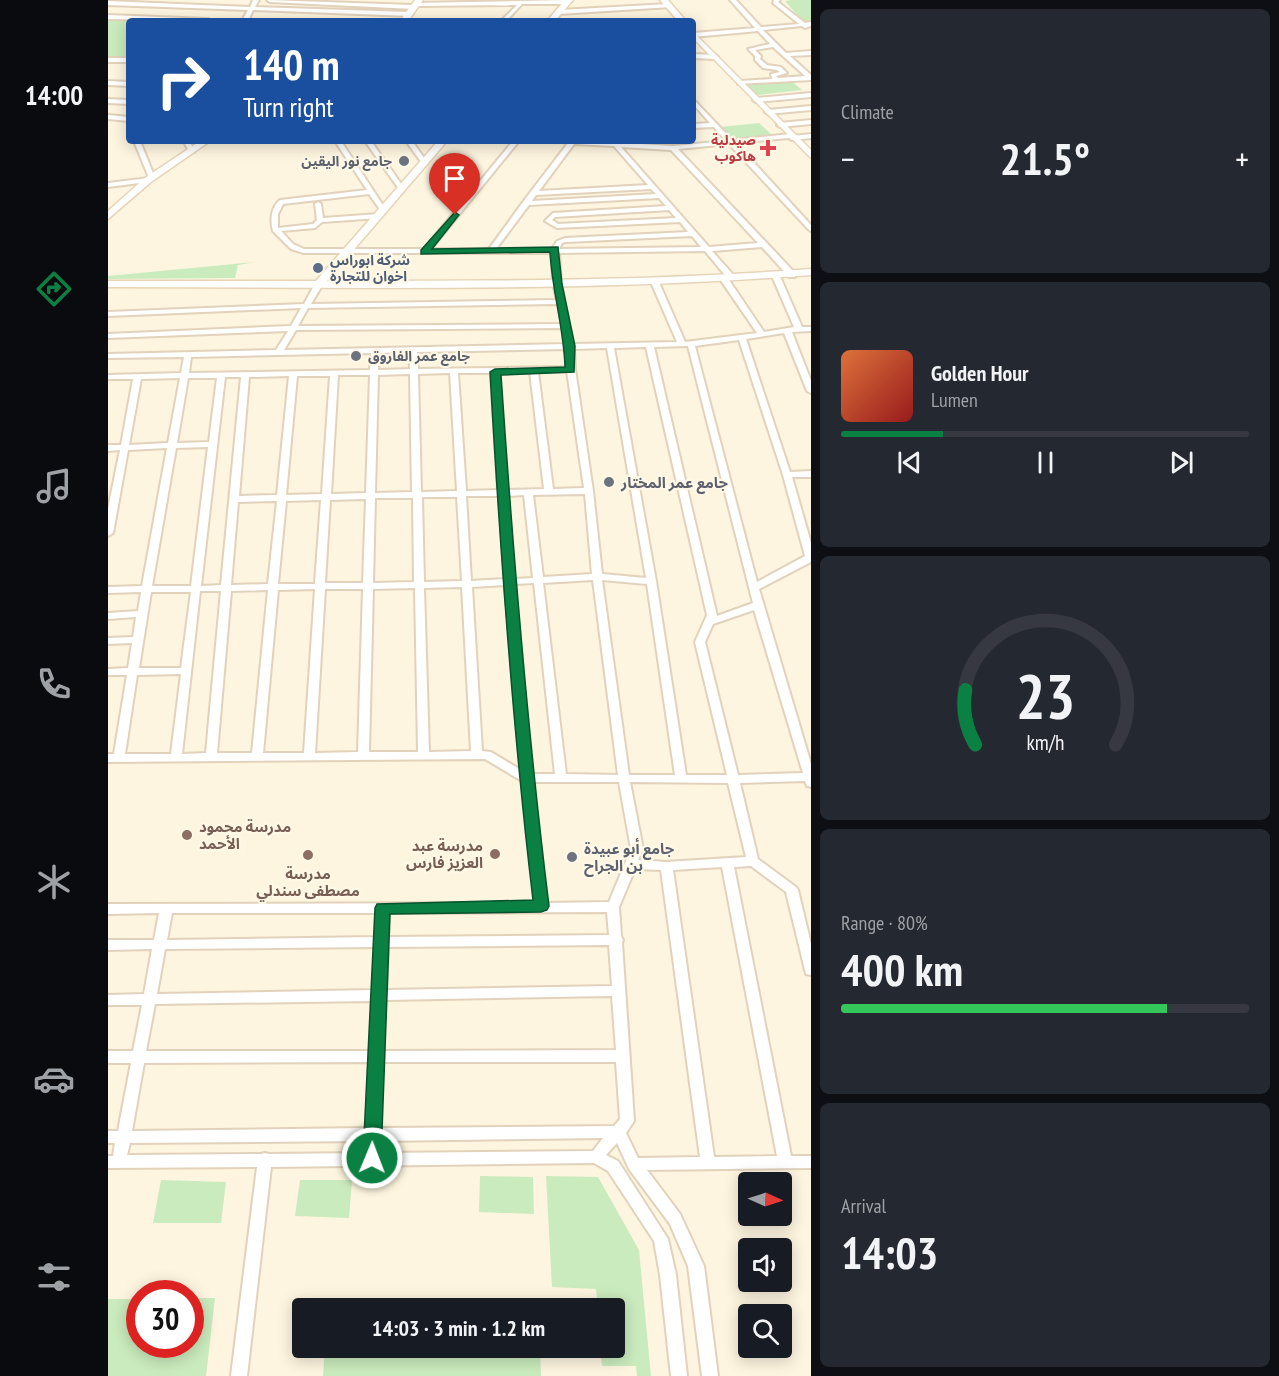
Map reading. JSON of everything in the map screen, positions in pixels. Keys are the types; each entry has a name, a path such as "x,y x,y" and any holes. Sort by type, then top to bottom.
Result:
{"main road":[{"path":"554,18 568,1"},
{"path":"667,2 680,18"},
{"path":"696,37 811,155"},
{"path":"108,216 150,179 202,144"},
{"path":"319,284 441,144"},
{"path":"108,284 557,284 776,276 811,272"}],"street":[{"path":"247,18 256,0"},
{"path":"270,0 413,9"},
{"path":"733,0 774,45 811,78"},
{"path":"777,0 775,2 811,31"},
{"path":"108,3 150,2 252,8 413,9 568,1"},
{"path":"108,17 137,18 150,2"},
{"path":"559,12 667,2"},
{"path":"507,18 521,3"},
{"path":"108,10 318,18"},
{"path":"696,34 811,24"},
{"path":"774,45 751,49 765,67 779,68 784,73 773,75 776,80"},
{"path":"785,55 811,53"},
{"path":"696,56 716,57"},
{"path":"108,60 126,60"},
{"path":"797,67 811,66"},
{"path":"740,83 811,78"},
{"path":"108,83 126,84"},
{"path":"756,100 811,95"},
{"path":"108,101 126,102"},
{"path":"696,106 811,229"},
{"path":"768,112 811,108"},
{"path":"108,117 126,119"},
{"path":"780,125 811,122"},
{"path":"696,126 714,125"},
{"path":"594,144 673,148 811,136"},
{"path":"108,184 150,179 138,144"},
{"path":"188,144 192,151"},
{"path":"275,230 307,228 315,226 320,220 381,213 371,192 340,144"},
{"path":"370,144 401,188"},
{"path":"411,144 424,162"},
{"path":"424,252 514,144"},
{"path":"491,251 571,144"},
{"path":"617,146 709,249 762,334"},
{"path":"673,148 792,275"},
{"path":"535,193 653,187"},
{"path":"275,230 275,214 280,202 371,192"},
{"path":"525,203 662,196"},
{"path":"318,204 320,220"},
{"path":"672,208 553,215 548,222 557,226 682,220"},
{"path":"275,230 285,236 287,243 293,249 304,251 424,252 555,249 584,251 709,249 764,245"},
{"path":"596,1157 627,1121 617,940 613,907 638,849 624,779 597,577 589,491 571,369 570,346 557,284 555,249 559,242 565,240 694,234"},
{"path":"776,276 799,329"},
{"path":"188,354 139,640 114,758 487,755 526,778 810,779 758,605 686,344 654,280"},
{"path":"279,352 319,284"},
{"path":"108,314 308,306 560,302"},
{"path":"108,336 294,328 565,326"},
{"path":"108,356 686,344 787,330 811,329"},
{"path":"787,330 811,392"},
{"path":"742,338 809,545 811,558 754,588"},
{"path":"610,345 651,580 681,779"},
{"path":"649,345 712,615 700,642 753,861"},
{"path":"414,349 424,755"},
{"path":"363,756 375,350"},
{"path":"534,369 549,492"},
{"path":"108,377 571,369"},
{"path":"309,757 334,372"},
{"path":"454,372 477,755"},
{"path":"495,372 508,583 526,778 541,906"},
{"path":"257,757 293,373"},
{"path":"176,758 221,374"},
{"path":"211,758 245,374"},
{"path":"108,533 138,376"},
{"path":"108,447 212,444"},
{"path":"787,475 811,474"},
{"path":"233,500 589,491"},
{"path":"528,493 561,779"},
{"path":"108,590 508,583 597,577 651,580"},
{"path":"709,622 758,605"},
{"path":"108,616 142,614"},
{"path":"108,641 139,640"},
{"path":"108,672 185,671"},
{"path":"630,864 666,866 753,861 792,890 811,970"},
{"path":"727,862 785,1162"},
{"path":"666,866 708,1164"},
{"path":"108,909 613,907"},
{"path":"372,1158 383,908"},
{"path":"166,910 138,1057 116,1137 113,1162 596,1157 613,1166 661,1239 668,1275 679,1376"},
{"path":"108,945 617,940"},
{"path":"108,1000 619,991"},
{"path":"108,1057 623,1056"},
{"path":"116,1137 618,1132"},
{"path":"618,1132 634,1164 675,1219 696,1266 710,1376"},
{"path":"239,1376 265,1159"},
{"path":"634,1164 811,1162"}],"green space":[{"path":"811,0 811,22 804,23 785,1"},
{"path":"108,18 126,19 126,57 108,56"},
{"path":"790,80 802,90 757,95 746,84"},
{"path":"759,123 772,135 732,139 720,127"},
{"path":"255,262 238,265 235,278 108,279 108,276"},
{"path":"480,1176 533,1177 534,1214 479,1212"},
{"path":"546,1176 598,1177 639,1250 651,1376 637,1376 636,1366 602,1366 601,1358 625,1358 625,1298 597,1298 596,1289 552,1287"},
{"path":"161,1180 226,1182 221,1223 153,1223"},
{"path":"300,1180 352,1180 349,1218 295,1216"},
{"path":"204,1298 215,1298 206,1376 108,1376 108,1299 126,1299 126,1358 204,1358"},
{"path":"324,1358 540,1358 541,1376 323,1376"}],"place":[{"name":"صيدلية هاكوب","path":"768,148"},
{"name":"جامع نور اليقين","path":"404,161"},
{"name":"شركة ابوراس اخوان للتجارة","path":"318,268"},
{"name":"جامع عمر الفاروق","path":"356,356"},
{"name":"جامع عمر المختار","path":"609,482"},
{"name":"مدرسة محمود الأحمد","path":"187,835"},
{"name":"مدرسة عبد العزيز فارس","path":"495,854"},
{"name":"مدرسة مصطفى سندلي","path":"308,855"},
{"name":"جامع أبو عبيدة بن الجراح","path":"572,857"}],"route":[{"path":"372,1158 383,908 541,906 526,778 508,583 495,372 571,369 570,346 557,284 555,249 424,252 455,215"}]}
